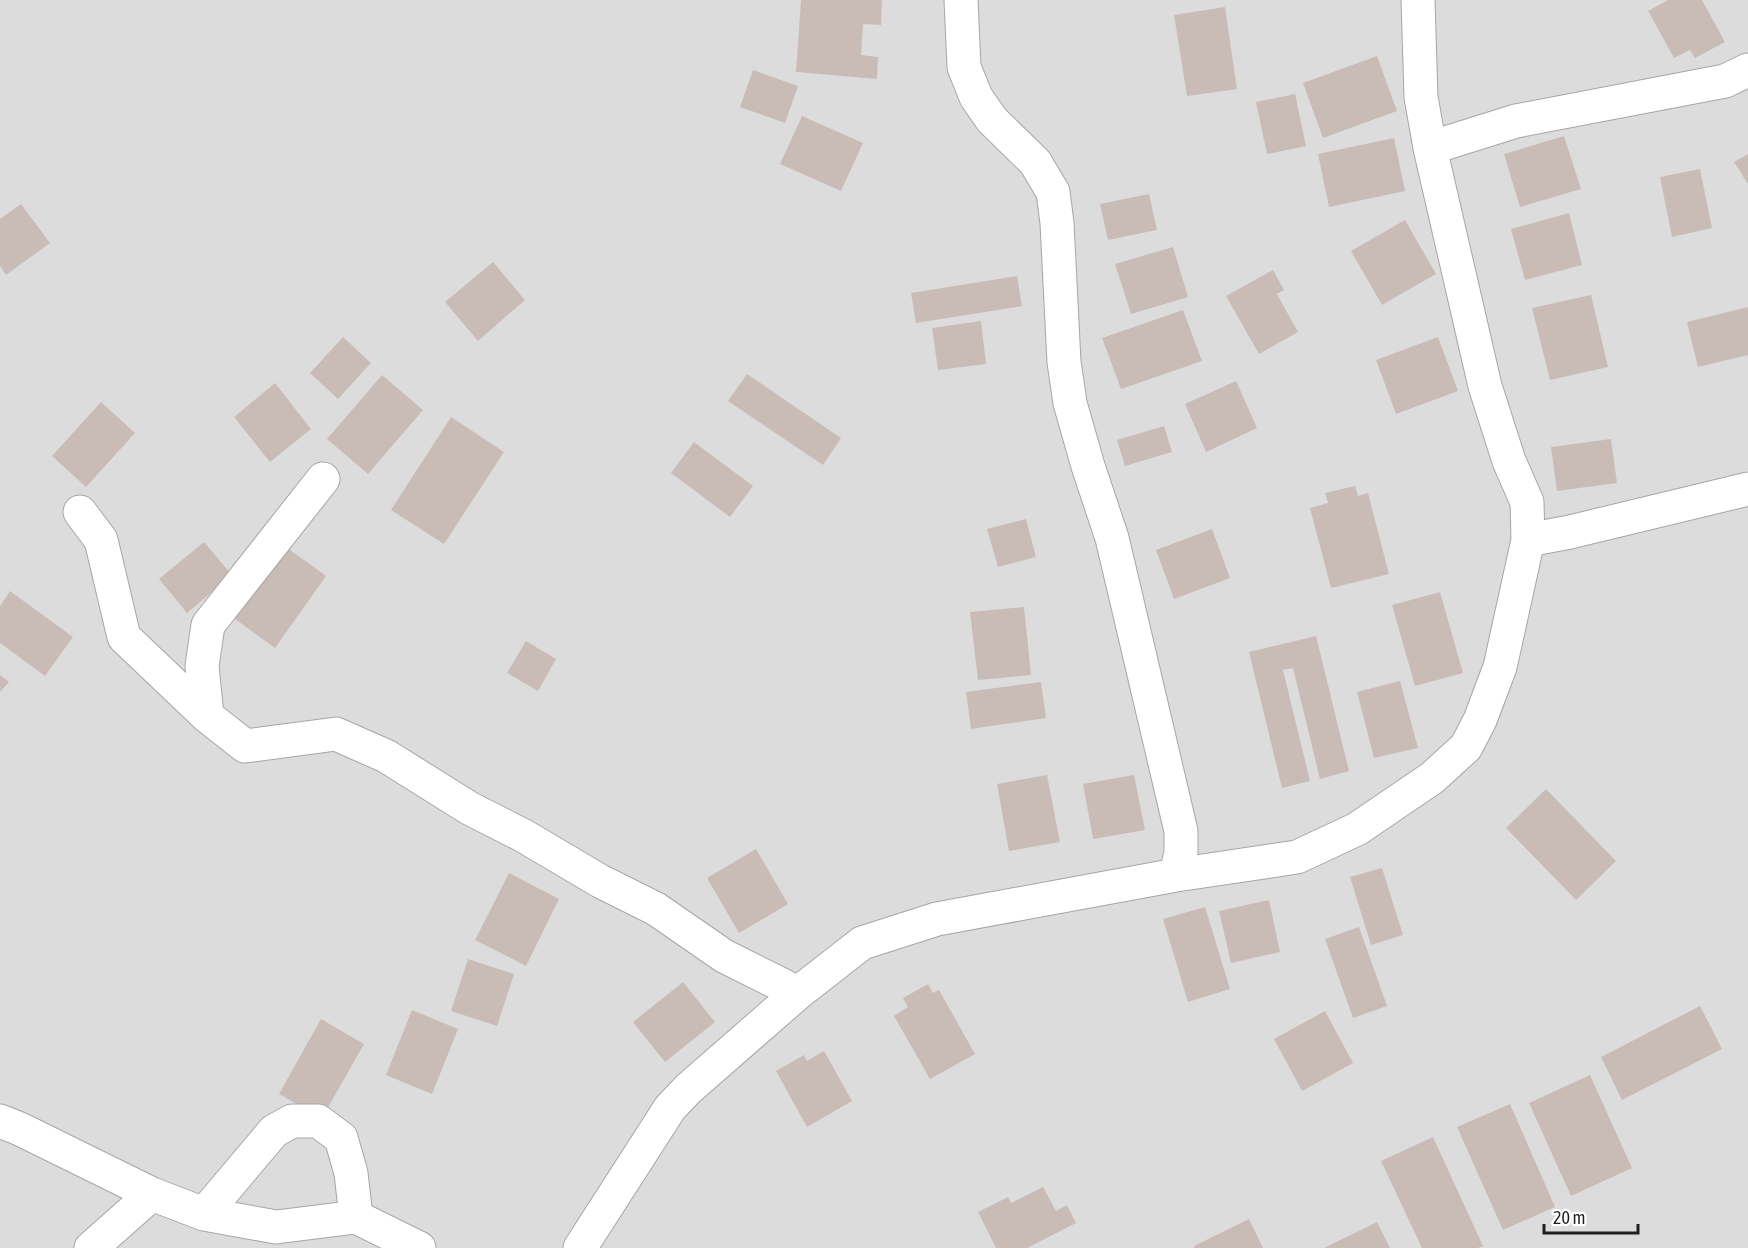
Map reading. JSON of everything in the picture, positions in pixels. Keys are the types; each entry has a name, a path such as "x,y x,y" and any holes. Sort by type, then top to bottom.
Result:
{"street":[{"path":"961,0 964,67 976,98 992,120 1035,162 1053,192 1057,223 1064,362 1070,403 1112,538 1180,831 1181,852 1176,875"},
{"path":"580,1248 670,1108 687,1089 798,993 862,943 937,919 1176,875 1297,857 1358,829 1432,778 1466,747 1480,720 1500,667 1528,540 1527,502 1509,461 1485,386 1430,148 1421,97 1418,0"},
{"path":"1430,148 1516,121 1725,81 1748,70"},
{"path":"207,716 202,666 208,625 323,479"},
{"path":"1528,540 1748,489"},
{"path":"80,512 101,540 124,637 207,716 244,746 336,734 386,756 469,808 524,836 600,881 656,909 724,956 798,993"},
{"path":"0,1121 152,1194 204,1214 276,1227 356,1217 419,1248"},
{"path":"204,1214 274,1131 292,1121 318,1121 341,1138 351,1173 356,1217"},
{"path":"91,1248 152,1194"}],"shaded area":[{"path":"0,0 1748,0 1748,1248 0,1248"}],"building":[{"path":"801,0 882,0 881,25 863,24 861,55 878,57 877,79 796,72"},
{"path":"1668,0 1702,0 1725,42 1695,58 1690,50 1674,58 1648,11"},
{"path":"1225,7 1237,89 1187,96 1174,15"},
{"path":"1377,56 1397,111 1323,138 1303,83"},
{"path":"753,70 798,86 785,123 740,107"},
{"path":"1295,94 1306,146 1267,154 1256,102"},
{"path":"802,116 863,143 841,191 780,164"},
{"path":"1564,136 1581,189 1520,207 1504,154"},
{"path":"1394,138 1405,191 1329,207 1318,154"},
{"path":"1748,154 1748,184 1734,162"},
{"path":"1700,169 1712,228 1672,237 1660,177"},
{"path":"1149,194 1157,230 1108,240 1100,204"},
{"path":"21,204 50,243 6,275 0,266 0,219"},
{"path":"1569,213 1582,265 1525,280 1511,229"},
{"path":"1405,220 1436,274 1382,305 1351,251"},
{"path":"1173,247 1188,297 1131,314 1115,264"},
{"path":"493,262 525,300 478,341 445,302"},
{"path":"1273,270 1284,290 1277,294 1298,332 1259,354 1226,296"},
{"path":"1017,276 1022,306 916,323 911,293"},
{"path":"1591,295 1608,367 1550,380 1532,308"},
{"path":"1748,307 1748,355 1698,367 1687,322"},
{"path":"1183,310 1202,361 1121,389 1102,338"},
{"path":"981,321 986,364 938,370 932,328"},
{"path":"343,337 371,363 338,399 310,373"},
{"path":"1438,337 1458,391 1396,414 1376,360"},
{"path":"747,374 841,438 823,465 728,401"},
{"path":"382,375 423,410 368,474 327,439"},
{"path":"1236,381 1257,428 1206,452 1185,404"},
{"path":"275,383 311,429 270,462 234,417"},
{"path":"101,402 135,433 86,487 52,456"},
{"path":"451,417 504,452 444,544 391,510"},
{"path":"1164,426 1172,452 1125,466 1117,440"},
{"path":"1611,439 1617,483 1557,491 1551,447"},
{"path":"694,442 753,486 730,517 671,473"},
{"path":"1355,486 1358,496 1368,493 1389,574 1331,588 1310,508 1328,503 1325,493"},
{"path":"1026,519 1036,557 998,567 987,529"},
{"path":"1212,529 1230,578 1174,599 1156,550"},
{"path":"204,542 232,575 187,613 159,579"},
{"path":"282,544 326,576 275,648 231,616"},
{"path":"10,591 73,637 45,676 0,643 0,606"},
{"path":"1440,592 1463,673 1415,686 1392,605"},
{"path":"1024,607 1031,675 978,680 970,612"},
{"path":"1316,636 1349,771 1320,779 1293,668 1283,670 1310,781 1282,788 1249,652"},
{"path":"526,641 556,659 538,691 507,673"},
{"path":"0,675 9,682 0,692"},
{"path":"1400,681 1418,748 1374,758 1357,692"},
{"path":"1041,682 1046,718 971,729 966,692"},
{"path":"1047,775 1060,842 1009,851 997,784"},
{"path":"1134,775 1145,830 1093,839 1083,784"},
{"path":"1546,789 1616,861 1576,900 1506,828"},
{"path":"756,849 788,904 739,933 707,878"},
{"path":"1382,868 1403,935 1371,945 1350,877"},
{"path":"509,873 559,899 526,966 475,940"},
{"path":"1269,900 1280,952 1231,963 1219,911"},
{"path":"1205,907 1230,989 1188,1002 1163,919"},
{"path":"1359,927 1387,1006 1353,1018 1325,939"},
{"path":"468,959 514,974 497,1026 451,1011"},
{"path":"683,982 715,1022 665,1062 633,1022"},
{"path":"928,984 933,993 939,990 975,1054 930,1079 894,1016 908,1007 903,998"},
{"path":"1700,1006 1722,1049 1622,1100 1601,1057"},
{"path":"412,1010 458,1029 432,1094 386,1075"},
{"path":"1325,1011 1353,1063 1302,1091 1274,1039"},
{"path":"321,1019 364,1044 322,1118 279,1094"},
{"path":"824,1051 852,1101 807,1127 776,1071 804,1055 807,1061"},
{"path":"1590,1075 1632,1168 1571,1196 1529,1103"},
{"path":"1510,1104 1555,1207 1503,1230 1457,1127"},
{"path":"1433,1137 1483,1246 1478,1248 1422,1248 1381,1161"},
{"path":"1043,1187 1056,1211 1067,1205 1076,1223 1027,1248 996,1248 978,1212 1008,1197 1011,1203"},
{"path":"1249,1219 1263,1248 1195,1248 1194,1246"},
{"path":"1377,1222 1390,1248 1324,1248"}]}
